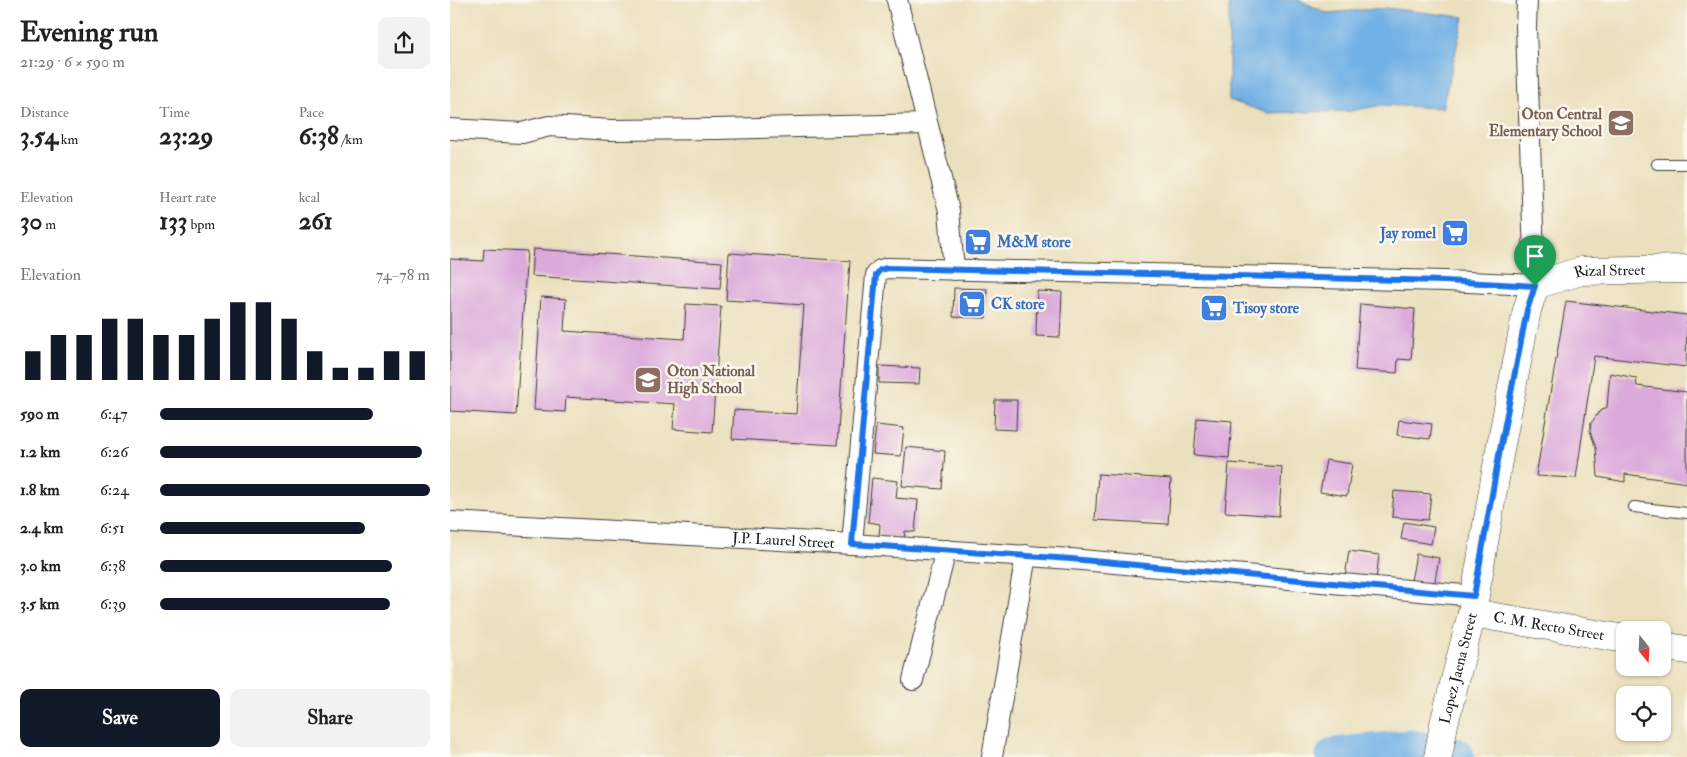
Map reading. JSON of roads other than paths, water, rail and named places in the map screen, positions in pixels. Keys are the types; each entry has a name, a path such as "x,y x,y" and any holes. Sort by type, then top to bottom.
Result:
{"main road":[{"name":"Rizal Street","path":"1535,286 1581,271 1687,269"},
{"name":"Lopez Jaena Street","path":"1438,757 1444,724 1473,605 1527,310 1535,286"},
{"name":"C. M. Recto Street","path":"1473,605 1616,637"},
{"path":"1671,647 1687,650"}],"street":[{"path":"897,0 949,211 954,270"},
{"path":"852,544 876,275 880,270 887,268 1445,281 1535,286 1526,36 1527,0"},
{"path":"450,129 522,133 549,126 611,130 927,124"},
{"name":"J.P. Laurel Street","path":"450,522 1026,555 1473,605"},
{"path":"913,680 946,550"},
{"path":"992,757 1026,555"}],"lane":[{"path":"1657,164 1687,164"},
{"path":"1634,507 1687,513"}],"water":[{"path":"1229,0 1299,0 1327,13 1386,8 1464,17 1442,108 1382,105 1351,111 1267,113 1229,100"}],"waterway":[{"path":"1335,757 1410,749 1455,757"}],"place":[{"name":"Oton Central Elementary School","path":"1621,123"},
{"name":"Jay romel","path":"1455,233"},
{"name":"M&M store","path":"978,242"},
{"name":"CK store","path":"972,304"},
{"name":"Tisoy store","path":"1214,308"},
{"name":"Oton National High School","path":"648,380"}]}
